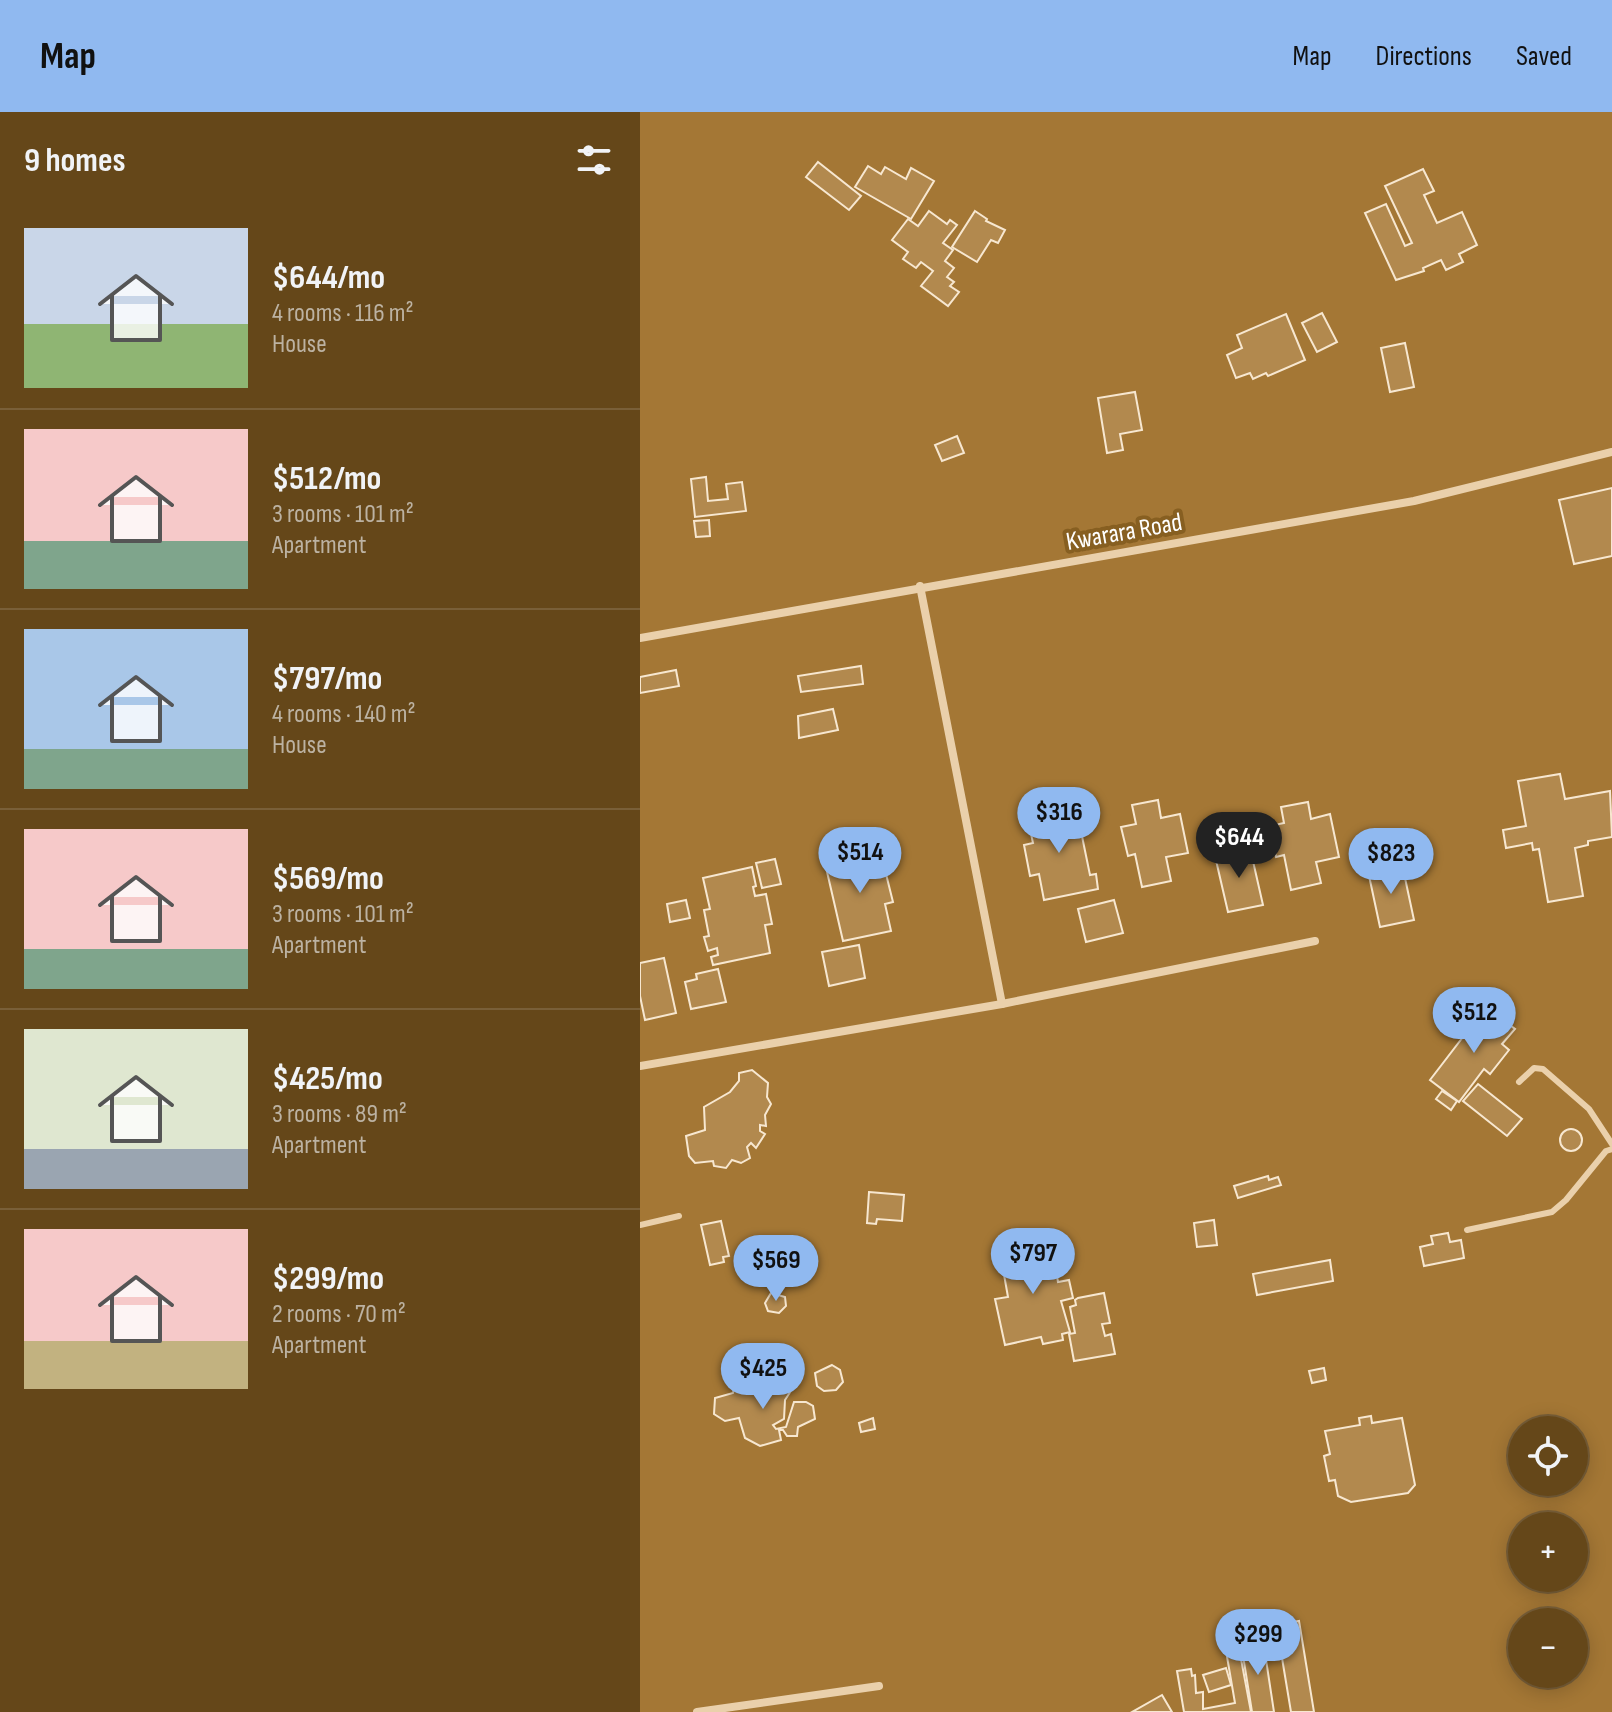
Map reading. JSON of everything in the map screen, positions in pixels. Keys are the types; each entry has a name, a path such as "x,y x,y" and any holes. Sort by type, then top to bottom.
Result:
{"street":[{"name":"Kwarara Road","path":"640,638 920,586 1414,501 1612,452"},
{"path":"920,586 1002,1004"},
{"path":"640,1066 1002,1004 1315,941"},
{"path":"697,1712 879,1686"}],"lane":[{"path":"1467,1230 1552,1212 1612,1146 1589,1109 1543,1069 1534,1068 1519,1082"},
{"path":"640,1225 679,1216"}],"shaded area":[{"path":"640,112 1612,112 1612,1712 640,1712"}],"building":[{"path":"818,162 861,196 849,210 806,177"},
{"path":"868,166 881,174 885,167 906,179 911,168 934,181 911,219 855,187"},
{"path":"1423,169 1434,191 1424,195 1437,223 1462,212 1477,245 1459,254 1463,262 1446,270 1441,260 1423,268 1424,271 1396,280 1365,213 1386,204 1405,246 1412,243 1385,186"},
{"path":"929,211 947,224 950,220 957,225 943,243 953,250 945,261 954,268 947,277 954,282 950,286 959,292 948,306 921,286 933,271 921,262 916,268 903,259 908,252 892,240 908,219 918,226"},
{"path":"975,211 986,221 1005,230 998,243 991,240 977,262 952,247"},
{"path":"1322,313 1337,342 1317,352 1302,323"},
{"path":"1286,314 1305,360 1268,376 1266,373 1253,379 1250,373 1236,378 1227,355 1242,348 1237,335"},
{"path":"1405,343 1414,387 1390,392 1381,348"},
{"path":"1135,392 1142,430 1120,434 1123,450 1107,453 1098,398"},
{"path":"957,436 964,453 942,461 935,445"},
{"path":"706,477 708,501 728,499 726,484 742,482 746,511 695,517 691,479"},
{"path":"1612,488 1612,556 1574,564 1559,500"},
{"path":"709,520 710,536 696,537 694,521"},
{"path":"861,666 863,684 801,692 798,676"},
{"path":"676,670 679,686 640,693 640,677"},
{"path":"833,709 838,730 799,738 798,716"},
{"path":"1560,774 1565,799 1610,791 1612,837 1588,841 1588,845 1575,848 1583,896 1548,902 1539,849 1533,850 1532,843 1506,848 1503,830 1526,826 1518,781"},
{"path":"1158,800 1161,818 1180,814 1188,853 1166,857 1171,881 1142,887 1135,854 1128,856 1121,827 1136,824 1132,805"},
{"path":"1308,802 1311,819 1330,814 1339,857 1316,862 1321,883 1291,890 1284,855 1276,857 1270,826 1284,823 1281,807"},
{"path":"1057,809 1058,816 1077,812 1090,875 1096,874 1098,889 1044,900 1039,874 1030,876 1024,845 1033,843 1027,815"},
{"path":"872,848 877,868 873,868 875,877 886,874 893,902 885,904 891,931 843,941 825,863 846,859 845,854"},
{"path":"1250,848 1263,905 1228,912 1215,856"},
{"path":"775,859 781,884 762,888 756,863"},
{"path":"1402,864 1414,920 1380,927 1368,871"},
{"path":"752,867 755,896 766,894 772,924 765,925 770,953 713,965 711,957 718,955 717,948 708,951 704,937 709,936 704,910 710,909 703,878"},
{"path":"686,900 690,918 670,922 667,904"},
{"path":"1114,900 1123,933 1086,942 1078,909"},
{"path":"859,945 865,978 829,986 822,952"},
{"path":"664,958 676,1013 645,1020 640,996 640,963"},
{"path":"718,969 726,1002 691,1009 685,982 697,979 696,974"},
{"path":"1486,1007 1515,1029 1502,1044 1509,1050 1490,1074 1484,1069 1459,1102 1430,1080"},
{"path":"752,1070 768,1083 767,1097 771,1104 765,1115 766,1126 760,1125 760,1131 765,1134 756,1148 751,1143 747,1147 750,1158 741,1163 732,1160 726,1168 714,1166 713,1161 695,1163 689,1156 686,1136 705,1130 704,1107 730,1092 739,1081 739,1073"},
{"path":"1478,1084 1522,1119 1507,1136 1463,1101"},
{"path":"1442,1091 1457,1101 1451,1110 1436,1099"},
{"path":"1571,1129 1579,1132 1582,1140 1579,1148 1571,1151 1563,1148 1560,1140 1563,1132"},
{"path":"1268,1176 1269,1180 1278,1177 1281,1185 1238,1198 1234,1186"},
{"path":"869,1192 904,1195 902,1221 877,1219 876,1224 867,1223"},
{"path":"1214,1220 1217,1245 1197,1247 1194,1223"},
{"path":"721,1221 729,1256 723,1257 724,1262 710,1265 701,1225"},
{"path":"1448,1233 1450,1242 1461,1240 1464,1258 1424,1266 1420,1247 1433,1244 1431,1236"},
{"path":"1039,1238 1041,1251 1052,1248 1058,1282 1069,1280 1073,1298 1061,1301 1070,1332 1062,1334 1063,1340 1043,1344 1041,1337 1005,1345 995,1299 1008,1297 1003,1269 1010,1268 1007,1251 1017,1249 1016,1243"},
{"path":"1330,1260 1333,1281 1257,1295 1253,1274"},
{"path":"771,1293 785,1297 786,1306 779,1313 768,1311 765,1303"},
{"path":"1104,1293 1110,1323 1102,1324 1105,1336 1111,1334 1115,1354 1074,1361 1069,1334 1075,1333 1070,1307 1076,1305 1078,1298"},
{"path":"832,1365 840,1370 843,1382 836,1390 824,1391 817,1386 815,1373"},
{"path":"1324,1368 1326,1380 1312,1383 1309,1371"},
{"path":"766,1378 771,1388 783,1379 794,1386 785,1400 784,1419 773,1425 776,1429 786,1427 794,1402 806,1402 813,1406 815,1419 798,1427 797,1436 787,1436 779,1430 781,1440 760,1446 745,1438 739,1418 725,1421 714,1414 715,1398 733,1393 735,1383 747,1383 749,1389 754,1388 753,1380"},
{"path":"1371,1416 1372,1423 1402,1418 1415,1485 1408,1493 1351,1502 1338,1496 1335,1480 1329,1481 1324,1456 1330,1454 1325,1431 1360,1425 1359,1418"},
{"path":"873,1418 875,1429 861,1432 859,1423"},
{"path":"1299,1621 1314,1712 1291,1712 1280,1646 1268,1648 1265,1627"},
{"path":"1263,1640 1274,1712 1252,1712 1241,1643"},
{"path":"1238,1643 1251,1712 1184,1712 1177,1671 1191,1669 1192,1676 1195,1675 1196,1693 1203,1692 1203,1709 1235,1703 1225,1645"},
{"path":"1226,1668 1231,1685 1209,1692 1203,1675"},
{"path":"1162,1695 1172,1712 1132,1712"}]}
